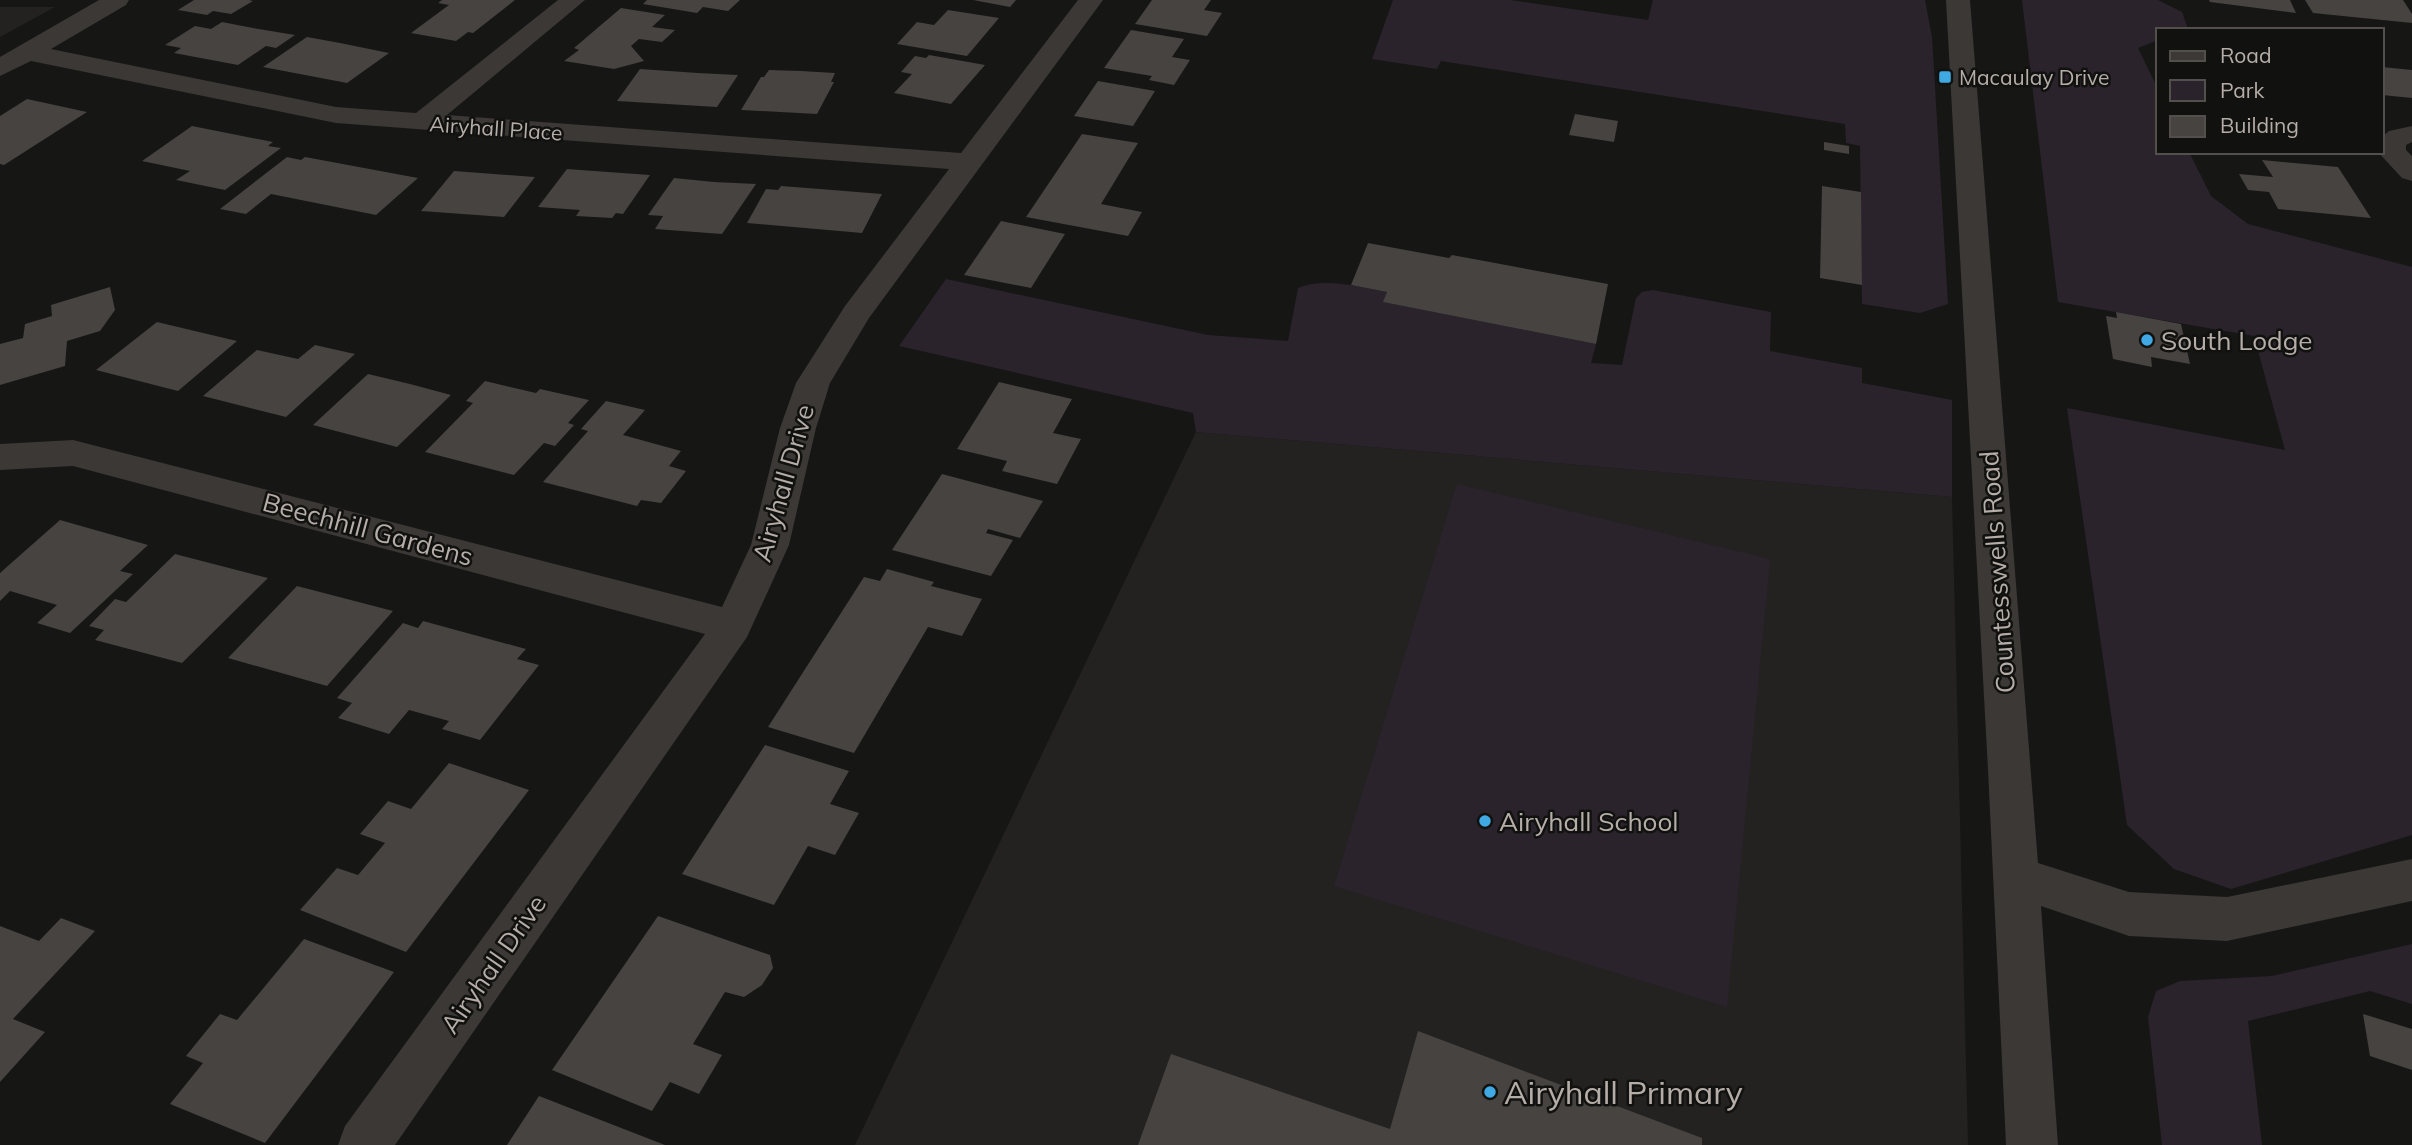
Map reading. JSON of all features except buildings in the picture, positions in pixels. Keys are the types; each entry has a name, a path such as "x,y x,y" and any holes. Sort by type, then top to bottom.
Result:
{"street":[{"path":"0,68 117,0"},
{"path":"420,123 573,0"},
{"name":"Airyhall Drive","path":"364,1145 733,626 770,545 798,428 813,383 856,313 1091,0"},
{"name":"Countesswells Road","path":"1958,0 2017,877 2032,1145"},
{"name":"Airyhall Place","path":"27,52 337,115 970,162"},
{"path":"2412,134 2399,137 2392,144 2392,152 2412,172"},
{"name":"Beechhill Gardens","path":"0,457 73,453 733,626"},
{"path":"2017,877 2129,914 2227,919 2412,880"}],"shaded area":[{"path":"0,7 55,7 0,37"},
{"name":"Airyhall School","path":"1196,432 1952,497 1968,1145 855,1145"}],"green space":[{"path":"1393,0 1510,0 1648,20 1653,0 1925,0 1932,37 1948,304 1920,313 1862,304 1860,146 1846,143 1845,124 1441,61 1437,69 1372,59"},
{"path":"2022,0 2158,0 2182,12 2188,28 2156,28 2156,41 2138,48 2156,85 2156,154 2190,154 2211,196 2248,224 2412,267 2412,835 2231,889 2174,869 2127,825 2067,408 2285,450 2254,336 2058,302"},
{"path":"946,279 1208,335 1288,341 1298,288 1319,283 1342,284 1387,292 1384,302 1596,344 1591,363 1622,365 1636,298 1642,292 1653,290 1771,312 1770,351 1862,368 1862,383 1952,400 1952,497 1196,432 1193,413 899,346"},
{"path":"1457,484 1770,559 1727,1007 1334,886"},
{"path":"2412,944 2412,1004 2370,991 2248,1021 2262,1145 2162,1145 2148,1017 2156,991 2180,981 2272,976"}],"place":[{"name":"Macaulay Drive","path":"1945,77"},
{"name":"South Lodge","path":"2147,340"},
{"name":"Airyhall School","path":"1485,821"},
{"name":"Airyhall Primary","path":"1490,1092"}]}
